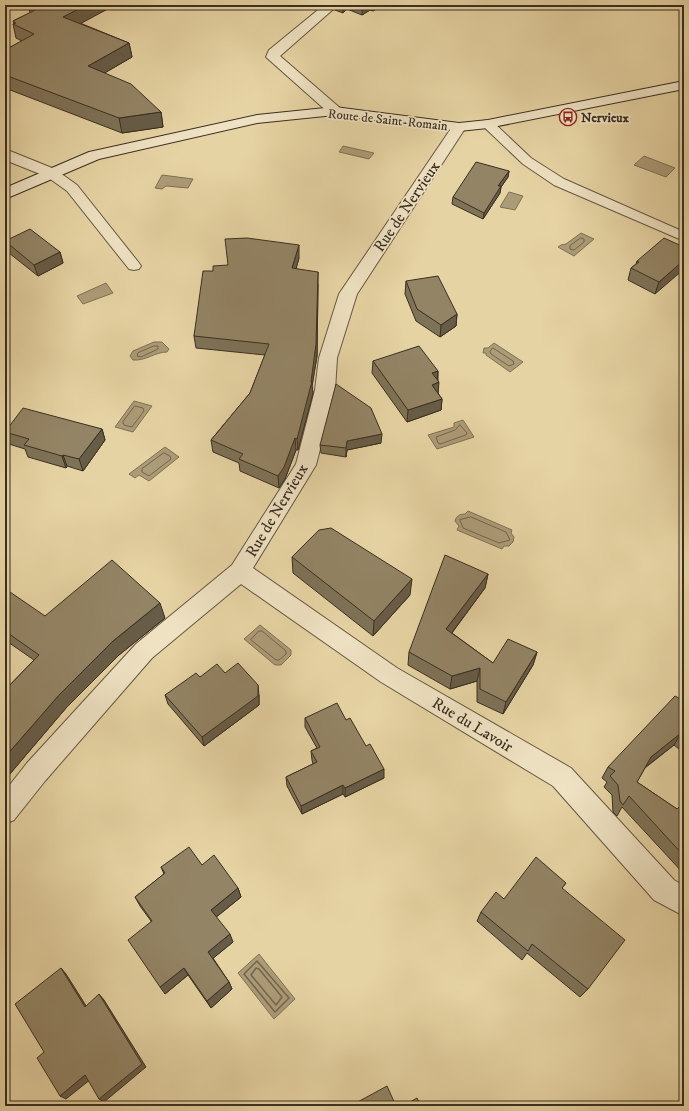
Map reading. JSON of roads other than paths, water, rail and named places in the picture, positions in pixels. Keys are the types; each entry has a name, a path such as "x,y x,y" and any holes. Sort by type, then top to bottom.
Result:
{"street":[{"path":"332,5 274,53 273,57 335,111"},
{"name":"Route de Saint-Romain","path":"5,194 94,155 257,119 335,111 459,127 488,124 684,85"},
{"name":"Rue de Nervieux","path":"5,810 36,772 144,651 240,570 306,465 325,390 328,358 348,294 459,127"},
{"path":"5,154 51,173"},
{"name":"Rue du Lavoir","path":"240,570 389,675 562,777 664,890 684,902"}],"lane":[{"path":"488,124 527,161 559,182 684,237"},
{"path":"51,173 72,188 134,266"}],"water":[{"path":"343,146 374,153 369,159 339,152"},
{"path":"644,156 675,168 666,177 634,165"},
{"path":"162,175 193,179 188,188 166,186 162,189 155,188"},
{"path":"509,192 523,196 515,210 500,207"},
{"path":"581,233 594,239 574,256 558,247 566,244"},
{"path":"106,283 113,293 83,304 77,296"},
{"path":"154,342 162,342 169,349 167,352 158,353 138,360 133,360 130,356 133,351"},
{"path":"494,343 523,362 510,372 486,355 486,353 483,353 484,348 488,348"},
{"path":"134,401 152,406 133,432 115,427"},
{"path":"463,420 474,437 437,449 428,435 454,427 454,423"},
{"path":"165,447 179,457 149,481 139,475 135,478 129,474"},
{"path":"468,511 512,530 511,533 514,537 513,542 509,546 504,546 502,549 457,530 459,526 455,521 456,518"},
{"path":"260,625 291,650 291,655 281,665 275,665 244,639"},
{"path":"259,954 295,999 274,1019 238,973"}],"place":[{"name":"Nervieux","path":"568,117"}]}
